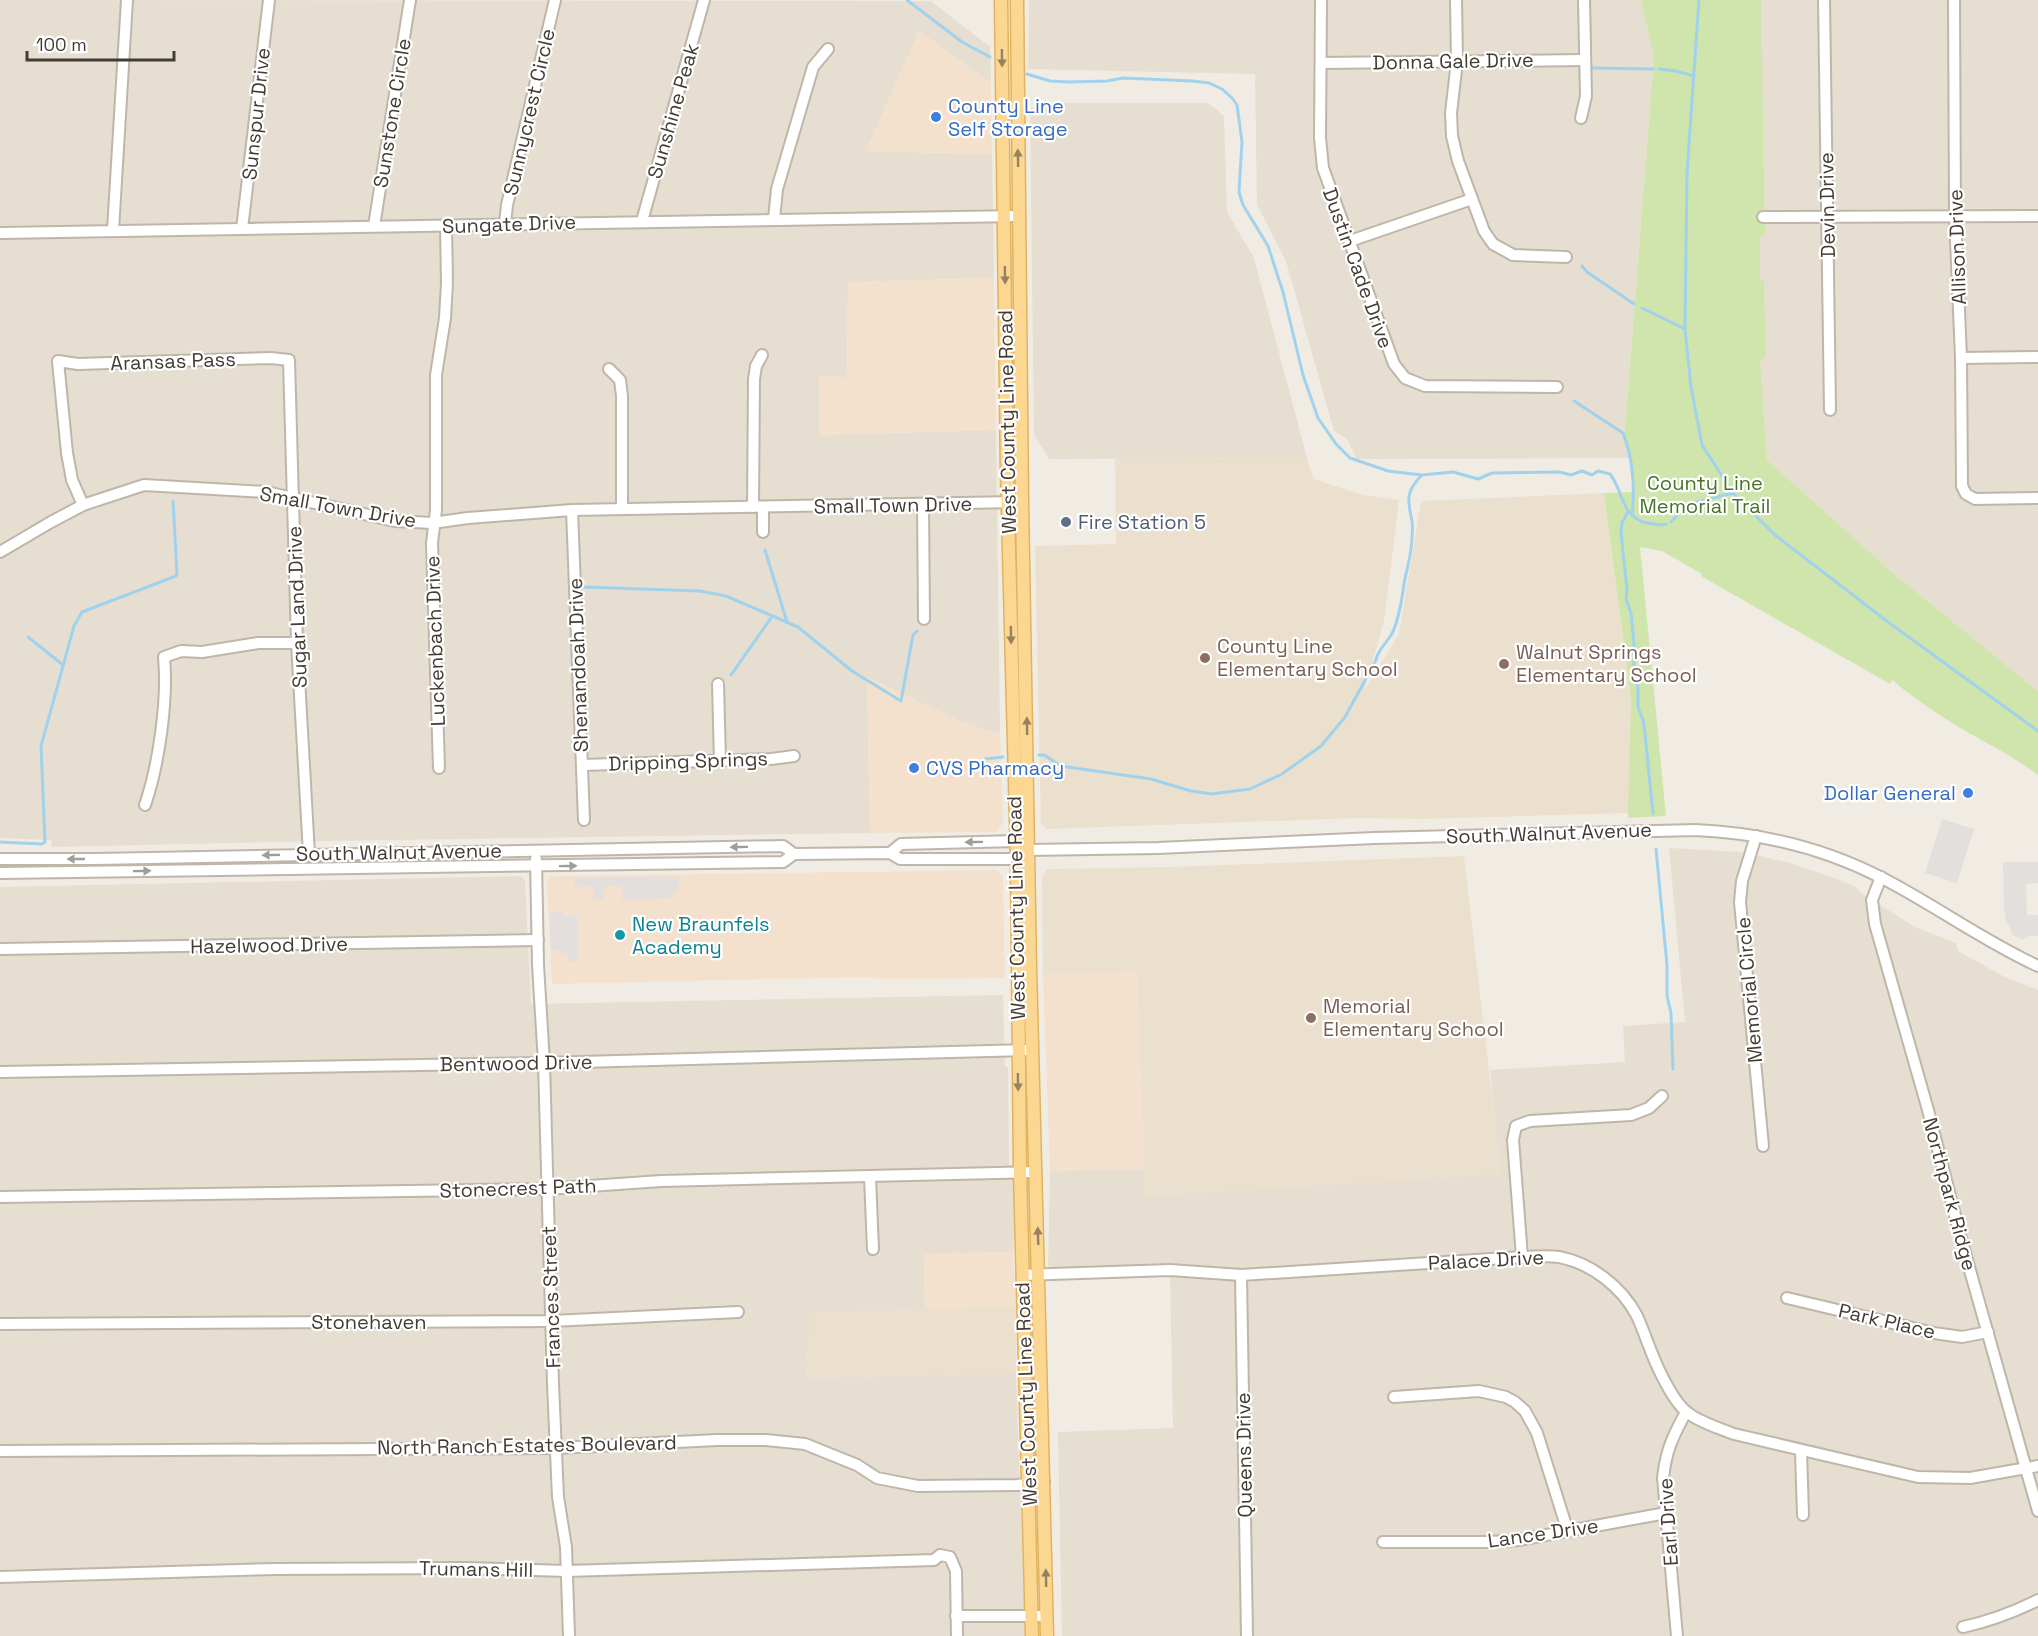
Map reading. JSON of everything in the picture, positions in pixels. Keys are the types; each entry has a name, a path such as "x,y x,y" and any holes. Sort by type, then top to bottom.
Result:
{"main road":[{"name":"West County Line Road","path":"1001,0 1008,502 1017,841 1020,1172 1032,1636"},
{"name":"West County Line Road","path":"1017,0 1022,502 1047,1636"},
{"path":"1003,99 1017,98"}],"street":[{"path":"113,230 127,0"},
{"name":"Sunspur Drive","path":"242,229 268,0"},
{"name":"Sunstone Circle","path":"374,226 410,0"},
{"name":"Sunnycrest Circle","path":"505,224 555,0"},
{"name":"Sunshine Peak","path":"642,221 704,0"},
{"name":"Dustin Cade Drive","path":"1321,0 1320,138 1323,168 1389,354 1399,372 1405,378 1425,386 1557,387"},
{"path":"1456,0 1456,61 1451,126 1458,161 1484,231 1493,244 1513,255 1566,257"},
{"path":"1581,118 1586,96 1584,0"},
{"name":"Devin Drive","path":"1824,0 1830,410"},
{"name":"Allison Drive","path":"1954,0 1955,216 1961,358 1961,480 1966,494 1975,499 2038,498"},
{"path":"774,219 777,189 813,67 828,49"},
{"name":"Donna Gale Drive","path":"1321,63 1585,60"},
{"path":"1350,241 1472,199"},
{"name":"Sungate Drive","path":"0,233 1019,216"},
{"path":"1763,218 2038,216"},
{"name":"Luckenbach Drive","path":"440,768 432,543 436,510 436,375 445,318 447,282 446,226"},
{"path":"762,355 756,366 754,380 758,507 763,532"},
{"path":"1961,358 2038,357"},
{"name":"Aransas Pass","path":"83,505 72,480 58,361 78,364 271,358 289,360"},
{"name":"Sugar Land Drive","path":"289,360 297,643 309,854"},
{"path":"609,369 620,380 622,396 622,509"},
{"name":"Small Town Drive","path":"0,552 83,505 144,485 266,492 395,521 434,523 572,510 1022,502"},
{"path":"923,504 924,619"},
{"name":"Shenandoah Drive","path":"572,510 584,820"},
{"path":"145,805 155,775 166,679 164,657 181,651 202,652 258,643 297,643"},
{"path":"718,684 720,761"},
{"name":"Dripping Springs","path":"582,765 771,759 794,756"},
{"name":"South Walnut Avenue","path":"1029,850 1158,849 1374,838 1688,830 1728,832 1807,848 1859,867 1881,877 2001,948 2038,966"},
{"name":"Memorial Circle","path":"1756,836 1742,881 1740,902 1763,1146"},
{"path":"1017,841 1029,850 1017,859"},
{"name":"South Walnut Avenue","path":"890,853 901,844 1017,841"},
{"name":"South Walnut Avenue","path":"0,859 783,846 794,854"},
{"name":"Frances Street","path":"536,850 553,1384 558,1497 566,1547 569,1636"},
{"name":"South Walnut Avenue","path":"0,873 783,862 794,854 890,853 900,859 1017,859"},
{"name":"Northpark Ridge","path":"1881,877 1872,900 1875,924 2038,1511"},
{"name":"Hazelwood Drive","path":"0,949 538,940"},
{"name":"Bentwood Drive","path":"0,1072 544,1063 1033,1050"},
{"path":"1522,1257 1513,1140 1516,1126 1530,1121 1631,1115 1649,1108 1662,1096"},
{"name":"Stonecrest Path","path":"0,1197 547,1189 661,1181 1036,1172"},
{"path":"870,1177 873,1249"},
{"name":"Palace Drive","path":"1022,1275 1170,1270 1241,1275 1522,1257 1558,1257 1580,1264 1618,1289 1636,1314 1669,1389 1686,1412 1705,1423 1734,1434 1918,1477 1970,1478 2038,1466"},
{"name":"Queens Drive","path":"1241,1275 1247,1636"},
{"name":"Park Place","path":"1787,1298 1934,1333 1962,1337 1988,1332"},
{"name":"Stonehaven","path":"0,1324 552,1321 738,1312"},
{"path":"1394,1396 1479,1391 1499,1395 1515,1402 1525,1411 1537,1432 1568,1532"},
{"name":"Earl Drive","path":"1677,1636 1664,1478 1665,1456 1686,1412"},
{"name":"North Ranch Estates Boulevard","path":"0,1451 557,1448 717,1440 780,1440 817,1448 857,1465 877,1478 918,1486 1044,1482"},
{"path":"1801,1450 1803,1515"},
{"name":"Lance Drive","path":"1383,1542 1505,1542 1666,1513"},
{"name":"Trumans Hill","path":"0,1577 298,1569 455,1568 567,1571 934,1560 940,1555 950,1557 956,1571 956,1616"},
{"path":"1963,1626 1985,1622 2038,1600"},
{"path":"957,1636 956,1616 1047,1616"}],"shaded area":[{"path":"0,0 931,1 990,47 991,83 919,31 866,151 992,154 994,278 848,282 847,377 820,435 996,430 1000,732 996,734 958,720 867,677 870,833 52,847 51,840 0,838"},
{"path":"1029,0 1641,0 1654,56 1624,443 1629,458 1357,459 1347,439 1334,431 1286,261 1257,205 1255,74 1028,69"},
{"path":"1761,0 2038,0 2038,691 1894,574 1767,460 1760,361 1766,355 1764,281 1760,279 1760,235 1765,235"},
{"name":"County Line Self Storage","path":"919,31 991,83 992,154 866,151"},
{"path":"1039,103 1208,103 1224,116 1227,212 1254,258 1307,458 1049,459 1034,434 1030,108 1036,108"},
{"path":"994,278 996,430 819,435 819,376 847,377 848,282"},
{"name":"County Line Elementary School","path":"1307,458 1313,479 1363,495 1399,500 1384,621 1364,691 1399,634 1421,501 1604,493 1631,700 1629,813 1423,819 1359,818 1047,829 1041,824 1035,546 1116,544 1115,459"},
{"path":"867,677 958,720 996,734 1000,732 1003,823 997,832 870,833"},
{"path":"1942,819 1974,829 1957,883 1925,873"},
{"path":"1669,848 1742,852 1790,863 1835,878 1854,886 1864,895 1915,927 1956,943 1958,951 2003,976 2038,990 2038,1636 1062,1636 1058,1432 1173,1428 1170,1270 1048,1275 1050,1171 1144,1169 1145,1196 1500,1174 1490,1070 1625,1062 1623,1026 1685,1022"},
{"name":"Memorial Elementary School","path":"1464,856 1501,1174 1145,1197 1137,971 1043,974 1042,876 1048,869 1170,867"},
{"path":"2003,862 2038,862 2038,883 2026,884 2027,915 2038,915 2038,936 2028,936 2022,940 2011,934 2004,910"},
{"path":"997,870 1003,876 1005,978 881,979 868,977 552,984 547,883 550,876"},
{"path":"521,876 525,880 531,1004 1003,995 1005,1067 1008,1067 1009,1167 1020,1172 1013,1252 924,1254 925,1310 810,1313 806,1378 1016,1373 1025,1636 0,1636 0,887"},
{"path":"678,877 679,890 674,890 674,898 622,900 622,886 604,886 604,899 593,900 593,886 574,887 574,878"},
{"path":"563,911 563,916 577,916 577,962 569,962 569,956 559,950 551,951 550,912"},
{"path":"1137,970 1144,1169 1050,1171 1043,974"},
{"path":"1013,1252 1016,1307 925,1310 924,1254"},
{"path":"1016,1307 1016,1373 806,1378 810,1313"}],"green space":[{"name":"County Line Memorial Trail","path":"1641,0 1761,0 1765,235 1760,236 1760,279 1764,281 1766,356 1760,361 1767,460 1894,574 2038,691 2038,775 1944,718 1892,680 1890,684 1701,576 1702,574 1662,551 1640,547 1666,816 1628,818 1631,699 1604,493 1635,492 1624,443 1654,56"}],"waterway":[{"path":"907,0 962,42 990,57"},
{"path":"1699,0 1687,173 1685,329 1691,387 1702,445 1733,493 1775,535 1888,622 2038,731"},
{"path":"1593,68 1654,69"},
{"path":"1659,69 1694,76"},
{"path":"1027,74 1050,81 1069,82 1107,81 1123,78 1192,81 1209,83 1222,89 1232,98 1237,105 1242,142 1239,192 1243,205 1268,246 1283,292 1303,375 1318,418 1336,444 1350,458 1388,471 1422,475 1453,472 1478,479 1492,473 1559,472 1571,475 1582,471 1592,475 1598,471 1610,474 1632,515 1647,523 1666,524"},
{"path":"1582,266 1587,272 1634,304"},
{"path":"1642,308 1685,329"},
{"path":"1574,401 1623,433 1632,473 1632,515"},
{"path":"1039,755 1044,755 1061,766 1151,779 1191,791 1212,794 1250,789 1282,774 1321,746 1345,717 1379,652 1394,629 1410,557 1412,523 1409,496 1413,486 1422,475"},
{"path":"1671,522 1688,504 1733,493"},
{"path":"0,842 42,844 45,842 41,746 74,626 82,612 176,576 173,501"},
{"path":"1628,511 1622,523 1621,533 1626,599 1631,613 1638,707 1645,734 1653,813"},
{"path":"765,550 787,622"},
{"path":"583,587 700,591 726,596 798,627 852,671 901,701 913,635 917,631"},
{"path":"731,675 771,618"},
{"path":"28,637 63,665"},
{"path":"985,759 1003,757"},
{"path":"1656,849 1667,965 1667,996 1671,1013 1673,1069"}],"place":[{"name":"County Line Self Storage","path":"936,117"},
{"name":"Fire Station 5","path":"1066,522"},
{"name":"County Line Elementary School","path":"1205,658"},
{"name":"Walnut Springs Elementary School","path":"1504,664"},
{"name":"CVS Pharmacy","path":"914,768"},
{"name":"Dollar General","path":"1968,793"},
{"name":"New Braunfels Academy","path":"620,935"},
{"name":"Memorial Elementary School","path":"1311,1018"}]}
